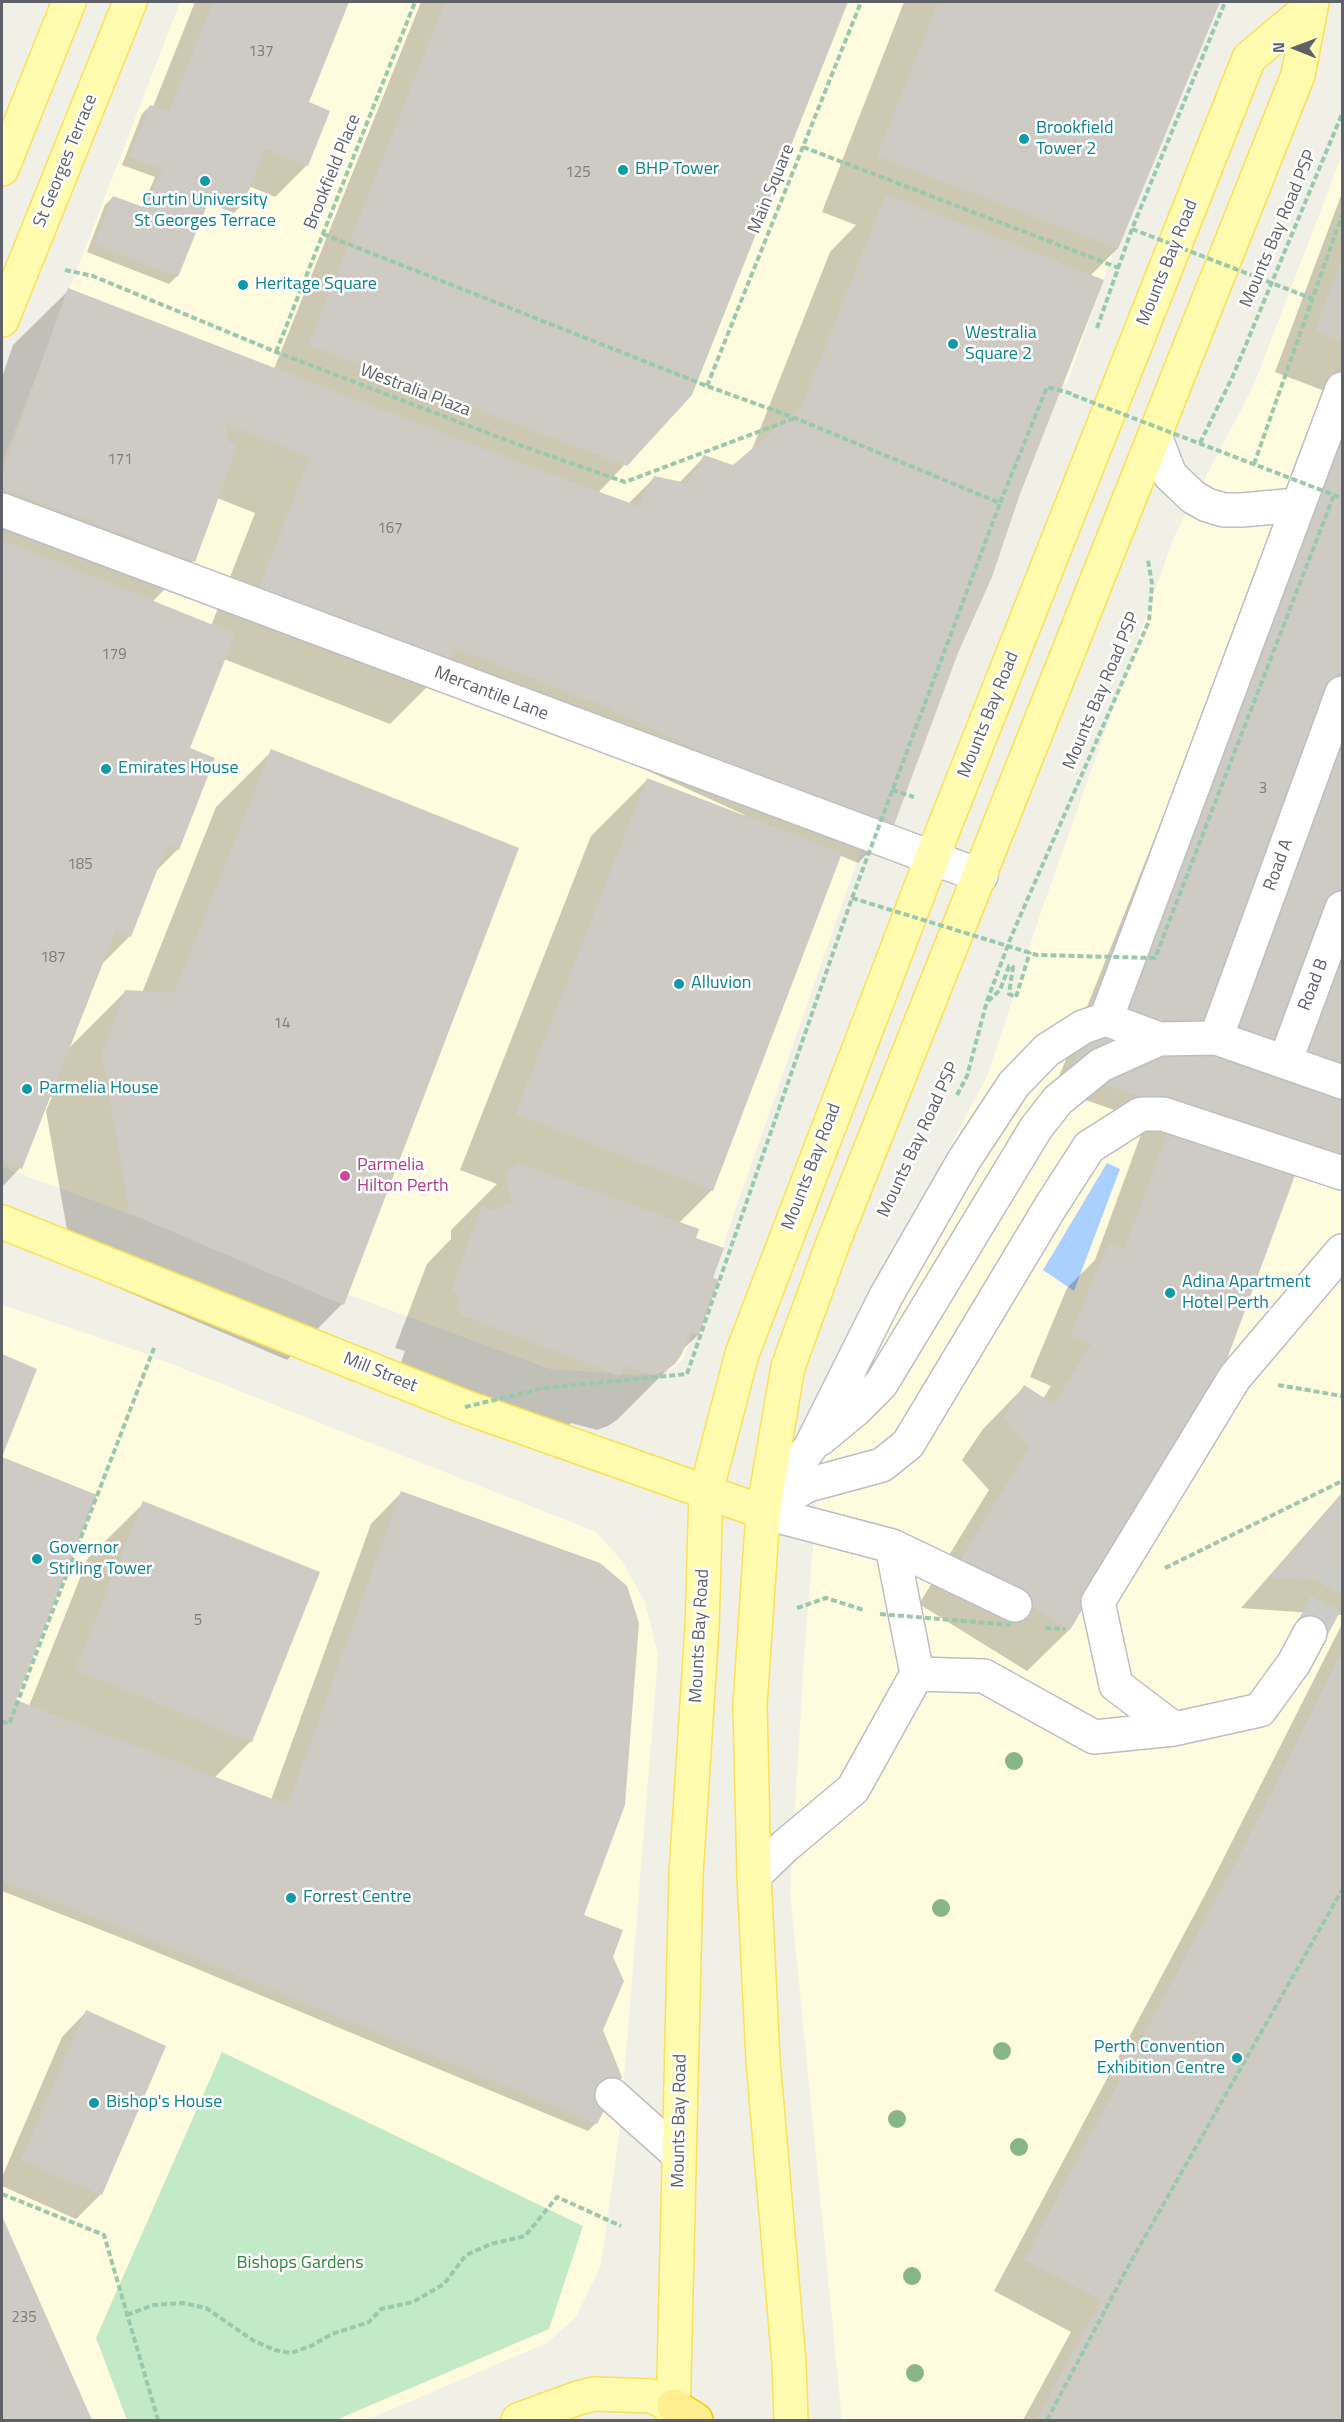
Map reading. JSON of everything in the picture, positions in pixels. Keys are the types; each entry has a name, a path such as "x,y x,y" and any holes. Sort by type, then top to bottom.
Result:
{"main road":[{"path":"2,169 69,2"},
{"name":"St Georges Terrace","path":"2,320 130,2"},
{"name":"Mounts Bay Road","path":"791,2421 789,2363 763,2060 754,1876 750,1704 763,1512 788,1366 838,1232 1298,75 1311,4"},
{"name":"Mounts Bay Road","path":"681,2416 679,2155 686,1874 702,1628 706,1492 742,1354 932,858 1249,58 1311,4"},
{"name":"Mill Street","path":"2,1222 465,1407 763,1512"},
{"path":"518,2421 594,2394 651,2396 681,2416"}],"lane":[{"path":"1106,1019 1342,389"},
{"path":"1155,436 1170,475 1193,497 1207,505 1224,510 1297,505"},
{"name":"Mercantile Lane","path":"2,510 981,876"},
{"name":"Road A","path":"1216,1038 1342,693"},
{"name":"Road B","path":"1285,1062 1342,908"},
{"path":"763,1512 811,1446 885,1296 964,1160 1019,1078 1047,1050 1083,1027 1106,1019 1159,1039 1216,1038 1342,1082"},
{"path":"811,1446 855,1410 881,1384 1036,1128 1058,1100 1101,1065 1159,1039"},
{"path":"763,1512 808,1485 882,1465 908,1444 1089,1147 1141,1114 1163,1114 1342,1173"},
{"path":"1174,1730 1116,1685 1098,1602 1235,1377 1342,1251"},
{"path":"763,1512 892,1546 1016,1619"},
{"path":"754,1876 784,1846 853,1789 917,1674 892,1546"},
{"path":"917,1674 984,1676 1095,1737 1174,1730 1260,1710 1294,1663 1310,1633"},
{"path":"612,2095 679,2155"}],"path":[{"name":"Brookfield Place","path":"276,352 415,2"},
{"name":"Main Square","path":"707,386 861,2"},
{"path":"1096,331 1132,228 1225,2"},
{"name":"Mounts Bay Road PSP","path":"1180,485 1232,378 1342,114"},
{"path":"803,147 1119,268"},
{"path":"1254,464 1342,215"},
{"path":"1132,228 1313,299"},
{"path":"323,234 707,386 795,418 1000,503"},
{"name":"Westralia Plaza","path":"27,258 54,268 93,276 276,352 519,445 625,482 795,418"},
{"path":"1073,395 1076,385"},
{"path":"465,1407 544,1388 687,1374 852,898 1000,503 1047,387 1342,498"},
{"path":"852,898 1037,955 1155,958 1334,495"},
{"name":"Mounts Bay Road PSP","path":"956,1097 967,1076 987,1001 1011,937 1149,621 1152,584 1146,549"},
{"path":"892,790 914,797"},
{"path":"987,1001 1000,990 1009,966 1013,967 1009,994 1016,997 1030,952"},
{"path":"2,1721 9,1724 154,1348"},
{"path":"1161,1570 1342,1481"},
{"path":"796,1608 826,1598 880,1614 1016,1619"},
{"path":"1041,1628 1082,1629 1098,1602"},
{"path":"1047,2421 1130,2263 1342,1890"},
{"path":"2,2194 104,2235 158,2421"},
{"path":"127,2315 153,2305 183,2302 206,2308 254,2341 275,2350 291,2353 311,2346 332,2334 369,2322 381,2309 413,2302 444,2284 466,2255 491,2244 525,2236 557,2197 621,2226"}],"shaded area":[{"path":"180,2 1215,2 1123,224 1067,384 1045,375 861,850 683,1360 672,1369 638,1375 550,1369 2,1167 2,464"},
{"path":"1342,155 1342,2420 842,2420 790,1891 805,1643 827,1381 988,1074 1041,912 1174,537 1253,387"},
{"path":"2,1305 141,1352 596,1532 622,1561 645,1602 658,1656 620,2128 601,2265 576,2317 547,2343 367,2420 2,2420"}],"green space":[{"name":"Bishops Gardens","path":"222,2052 583,2226 549,2329 336,2420 127,2420 96,2338"}],"water":[{"path":"1107,1163 1120,1169 1074,1291 1043,1270"}],"building":[{"path":"213,2 349,2 309,102 330,111 308,166 265,149 243,206 212,193 178,277 94,244 113,196 146,208 162,169 129,157 150,105 169,111"},
{"path":"445,2 848,2 692,395 627,466 308,345"},
{"name":"Brookfield Tower 2","path":"938,2 1220,2 1118,249 877,156"},
{"path":"886,194 1104,280 1020,494 992,577 958,653 891,833 719,760 601,705 454,648 447,669 256,595 310,457 180,406 227,425 228,441 238,445 195,562 2,488 2,474 68,288 523,464 638,506 654,476 687,483 704,455 733,465 801,407"},
{"path":"1342,259 1342,341 1315,330"},
{"path":"1342,386 1342,1163 1304,1151 1220,1378 1070,1630 959,1562 1029,1447 1003,1418 1024,1385 1054,1404 1091,1344 1070,1335 1108,1244 1124,1250 1176,1109 1069,1073 1297,505"},
{"path":"2,540 233,633 234,637 190,748 215,758 179,850 167,845 131,937 116,930 22,1169 2,1161"},
{"name":"Parmelia Hilton Perth","path":"271,749 519,848 344,1305 129,1213 102,1054 125,990 174,993"},
{"name":"Alluvion","path":"647,778 842,853 713,1191 515,1114"},
{"path":"518,1163 699,1229 696,1238 724,1248 713,1278 719,1280 699,1335 690,1332 682,1354 675,1364 653,1375 624,1366 620,1376 458,1314 456,1305 460,1295 450,1292 482,1206 493,1210 513,1202 505,1179 507,1172"},
{"path":"2,1354 37,1369 2,1457"},
{"path":"2,1457 97,1495 16,1700 288,1805 401,1491 600,1563 627,1586 639,1623 625,1805 584,1915 623,1930 613,1957 624,1981 603,2030 622,2077 597,2124 145,1937 2,1881"},
{"path":"1342,1495 1342,1582 1270,1577"},
{"path":"143,1501 320,1572 252,1742 75,1670"},
{"name":"Perth Convention Exhibition Centre","path":"1342,1651 1342,2420 1036,2420 1101,2300 1024,2260 1239,1856"},
{"name":"Bishop's House","path":"86,2010 166,2046 102,2195 21,2160"},
{"path":"2,2216 92,2420 2,2420"}],"tunnel":[{"path":"1310,1633 1342,1573"}],"place":[{"name":"Brookfield Tower 2","path":"1024,139"},
{"name":"BHP Tower","path":"623,170"},
{"name":"Curtin University St Georges Terrace","path":"205,181"},
{"name":"Heritage Square","path":"243,285"},
{"name":"Westralia Square 2","path":"953,344"},
{"name":"Emirates House","path":"106,769"},
{"name":"Alluvion","path":"679,984"},
{"name":"Parmelia House","path":"27,1089"},
{"name":"Parmelia Hilton Perth","path":"345,1176"},
{"name":"Adina Apartment Hotel Perth","path":"1170,1293"},
{"name":"Governor Stirling Tower","path":"37,1559"},
{"name":"Forrest Centre","path":"291,1898"},
{"name":"Perth Convention Exhibition Centre","path":"1237,2058"},
{"name":"Bishop's House","path":"94,2103"}]}
